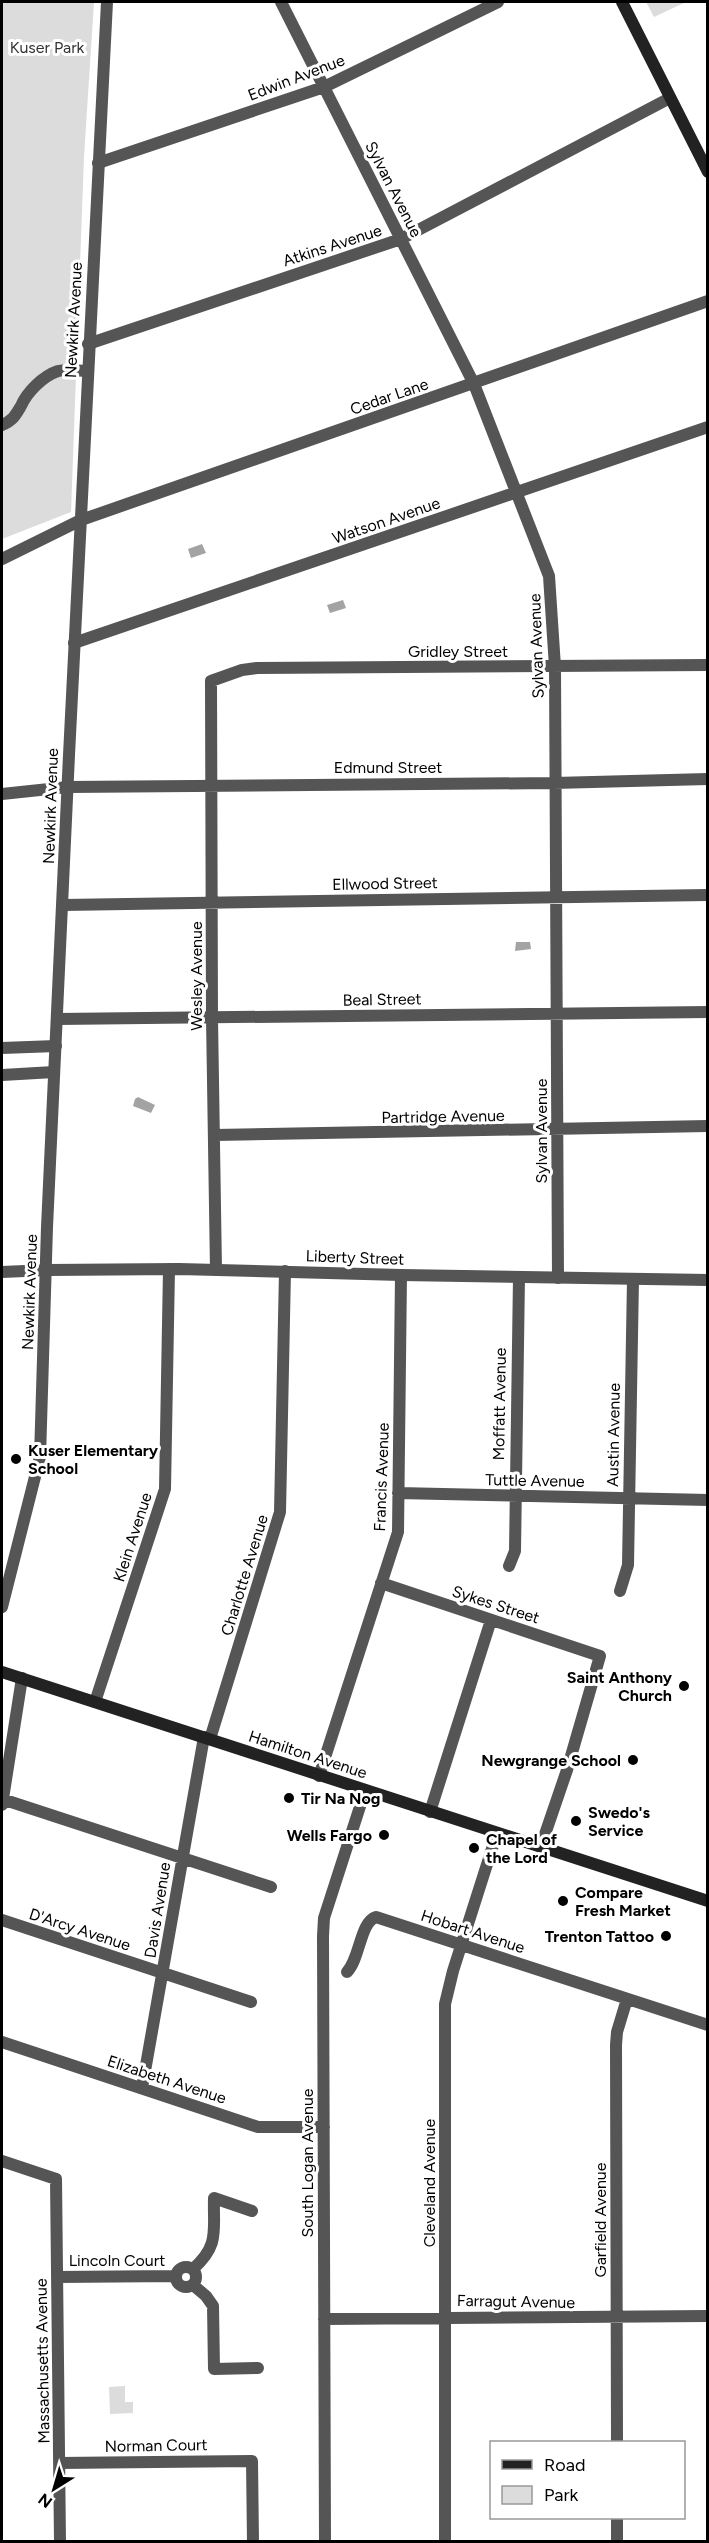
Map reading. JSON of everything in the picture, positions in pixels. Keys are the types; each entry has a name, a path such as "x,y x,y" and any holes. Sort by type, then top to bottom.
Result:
{"main road":[{"path":"622,2 670,98 704,158 708,171"},
{"name":"Hamilton Avenue","path":"2,1672 708,1901"}],"street":[{"name":"Newkirk Avenue","path":"2,1607 40,1457 54,1072 88,344 107,2"},
{"name":"Sylvan Avenue","path":"281,2 474,384 549,576 555,667 558,1278"},
{"name":"Edwin Avenue","path":"98,163 324,87 498,2"},
{"name":"Atkins Avenue","path":"88,344 401,239 670,98"},
{"name":"Cedar Lane","path":"2,559 81,520 708,301"},
{"path":"2,424 11,421 17,415 21,405 45,378 60,371 87,371"},
{"name":"Watson Avenue","path":"74,643 708,427"},
{"name":"Gridley Street","path":"211,681 242,670 257,668 708,665"},
{"name":"Wesley Avenue","path":"211,681 212,1018 216,1270"},
{"name":"Edmund Street","path":"2,794 68,787 212,784 554,783 708,779"},
{"name":"Ellwood Street","path":"63,904 708,895"},
{"name":"Beal Street","path":"57,1019 708,1012"},
{"path":"2,1048 56,1046"},
{"path":"2,1075 54,1072"},
{"name":"Partridge Avenue","path":"215,1136 708,1126"},
{"name":"Liberty Street","path":"2,1272 169,1269 708,1280"},
{"name":"Klein Avenue","path":"95,1702 165,1489 169,1269"},
{"name":"Charlotte Avenue","path":"207,1738 280,1512 285,1271"},
{"name":"Francis Avenue","path":"320,1776 398,1532 401,1275"},
{"name":"Moffatt Avenue","path":"509,1566 514,1551 519,1277"},
{"name":"Austin Avenue","path":"620,1591 628,1565 633,1279"},
{"name":"Tuttle Avenue","path":"398,1493 708,1500"},
{"name":"Sykes Street","path":"381,1583 600,1656 567,1770 541,1846"},
{"path":"430,1812 491,1620"},
{"path":"22,1678 2,1801 271,1887"},
{"name":"Davis Avenue","path":"142,2088 164,1974 182,1858 207,1738"},
{"name":"South Logan Avenue","path":"325,2541 322,2034 324,1918 365,1791"},
{"name":"Cleveland Avenue","path":"445,2541 445,2004 497,1833"},
{"name":"Hobart Avenue","path":"346,1972 355,1960 368,1923 376,1917 708,2025"},
{"name":"D'Arcy Avenue","path":"2,1920 251,2002"},
{"name":"Garfield Avenue","path":"617,2441 616,2045 617,2032 627,1999"},
{"name":"Elizabeth Avenue","path":"2,2042 258,2127 324,2127"},
{"name":"Massachusetts Avenue","path":"2,2161 56,2179 60,2541"},
{"path":"252,2211 214,2198 213,2246 205,2258 193,2269 197,2275 193,2285 206,2296 213,2307 214,2369 258,2368"},
{"name":"Lincoln Court","path":"176,2276 183,2267 193,2269"},
{"name":"Lincoln Court","path":"57,2277 176,2276"},
{"name":"Lincoln Court","path":"176,2276 182,2286 193,2285"},
{"name":"Farragut Avenue","path":"324,2319 446,2316 529,2318 708,2316"},
{"name":"Norman Court","path":"59,2463 252,2461 253,2541"},
{"path":"617,2519 617,2541"}],"green space":[{"name":"Kuser Park","path":"2,2 94,2 84,157 71,512 2,539"},
{"path":"646,2 686,2 654,17"},
{"path":"125,2386 125,2402 133,2402 133,2413 110,2414 109,2387"}],"shaded area":[{"path":"202,544 206,553 191,558 188,549"},
{"path":"343,600 346,608 330,613 327,605"},
{"path":"516,942 530,942 531,949 515,951"},
{"path":"138,1097 155,1105 151,1113 133,1106"}],"place":[{"name":"Kuser Elementary School","path":"16,1459"},
{"name":"Saint Anthony Church","path":"684,1686"},
{"name":"Newgrange School","path":"633,1760"},
{"name":"Tir Na Nog","path":"289,1798"},
{"name":"Swedo's Service","path":"576,1821"},
{"name":"Wells Fargo","path":"384,1835"},
{"name":"Chapel of the Lord","path":"474,1848"},
{"name":"Compare Fresh Market","path":"563,1901"},
{"name":"Trenton Tattoo","path":"666,1936"}]}
